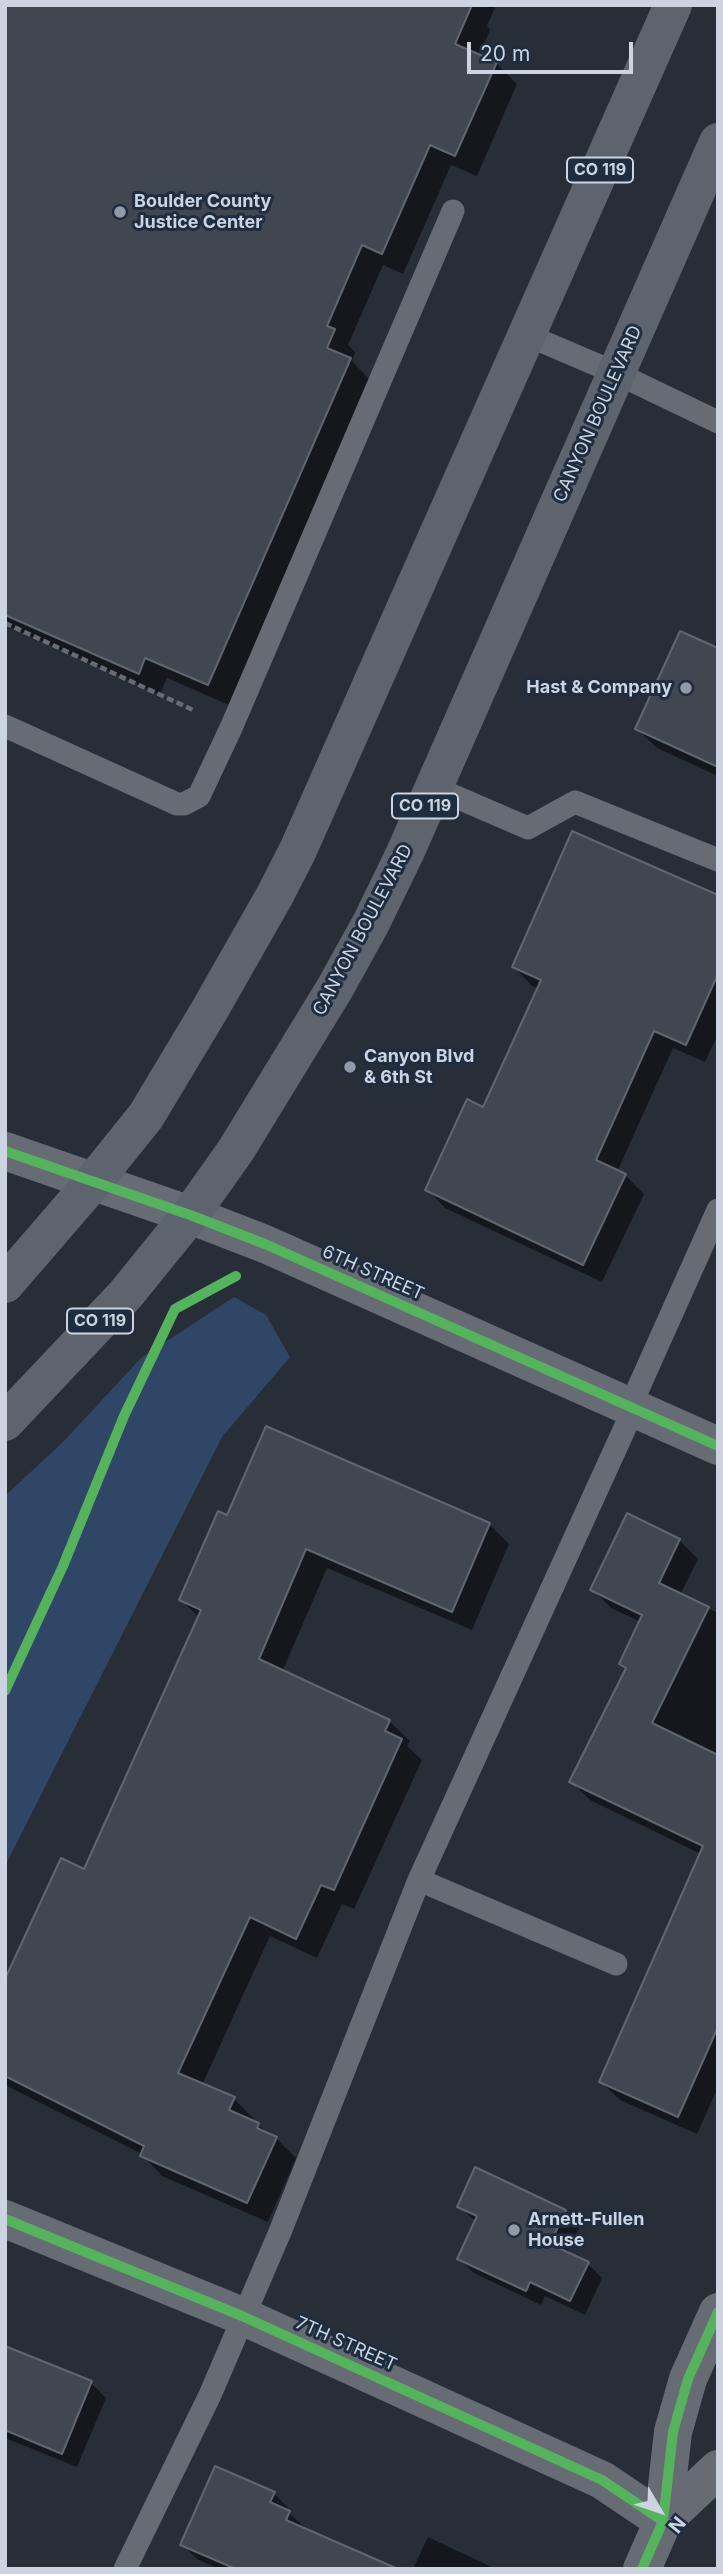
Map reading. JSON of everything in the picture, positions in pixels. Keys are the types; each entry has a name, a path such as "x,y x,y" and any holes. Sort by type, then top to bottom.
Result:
{"main road":[{"name":"CO 119","path":"5,1284 146,1116 209,1011 298,850 673,5"},
{"name":"CANYON BOULEVARD","path":"5,1422 126,1294 190,1215 236,1150 335,988 385,894 433,788 718,142"}],"street":[{"name":"6TH STREET","path":"5,1151 265,1244 718,1446"},
{"name":"7TH STREET","path":"5,2219 243,2316 602,2480 663,2521"},
{"path":"642,2569 663,2521 673,2432 688,2379 718,2312"},
{"path":"663,2521 718,2469"}],"lane":[{"path":"5,726 177,804 184,804 199,796 453,211"},
{"path":"527,335 616,373 718,422"},
{"path":"433,788 528,828 575,802 718,860"},
{"path":"125,2569 210,2395 280,2232 419,1880 634,1408 636,1391 718,1210"},
{"path":"419,1880 616,1964"}],"path":[{"path":"5,623 231,727"},
{"path":"175,1310 236,1276"},
{"path":"5,1691 63,1566 124,1416 169,1321"}],"shaded area":[{"path":"234,1297 266,1315 290,1357 222,1437 5,1866 5,1496 64,1441 141,1358"}],"building":[{"path":"5,5 472,5 455,44 497,62 455,156 430,145 382,254 362,245 327,326 335,329 327,348 351,358 208,685 145,658 139,674 5,615"},
{"name":"Hast & Company","path":"680,631 718,648 718,767 635,729"},
{"path":"572,831 718,895 718,974 686,1045 654,1031 596,1160 626,1174 583,1265 425,1190 467,1099 483,1107 541,980 512,967"},
{"path":"266,1426 490,1523 452,1612 306,1549 259,1659 390,1720 385,1731 402,1739 334,1890 321,1885 296,1939 250,1917 178,2073 235,2097 229,2110 259,2123 257,2128 277,2137 247,2203 140,2156 144,2146 5,2076 5,1979 61,1858 84,1869 201,1610 179,1600 218,1511 227,1515"},
{"path":"627,1513 680,1539 659,1583 709,1607 652,1723 718,1755 718,2027 678,2117 599,2082 703,1846 569,1782 626,1668 619,1664 642,1615 590,1590"},
{"name":"Arnett-Fullen House","path":"475,2167 566,2210 550,2244 589,2262 570,2301 530,2282 526,2291 457,2259 477,2216 457,2207"},
{"path":"5,2346 92,2381 62,2454 5,2430"},
{"path":"215,2466 275,2492 270,2502 290,2511 286,2520 398,2569 236,2569 180,2545"}],"cycle path":[{"path":"5,1151 265,1244 718,1446"},
{"path":"5,1691 63,1566 124,1416 175,1309 236,1276"},
{"path":"5,2219 242,2316 602,2480 663,2521"},
{"path":"642,2569 663,2521 673,2432 688,2379 718,2312"}],"place":[{"name":"Boulder County Justice Center","path":"120,212"},
{"name":"Hast & Company","path":"686,688"},
{"name":"Canyon Blvd & 6th St","path":"350,1067"},
{"name":"Arnett-Fullen House","path":"514,2230"}]}
